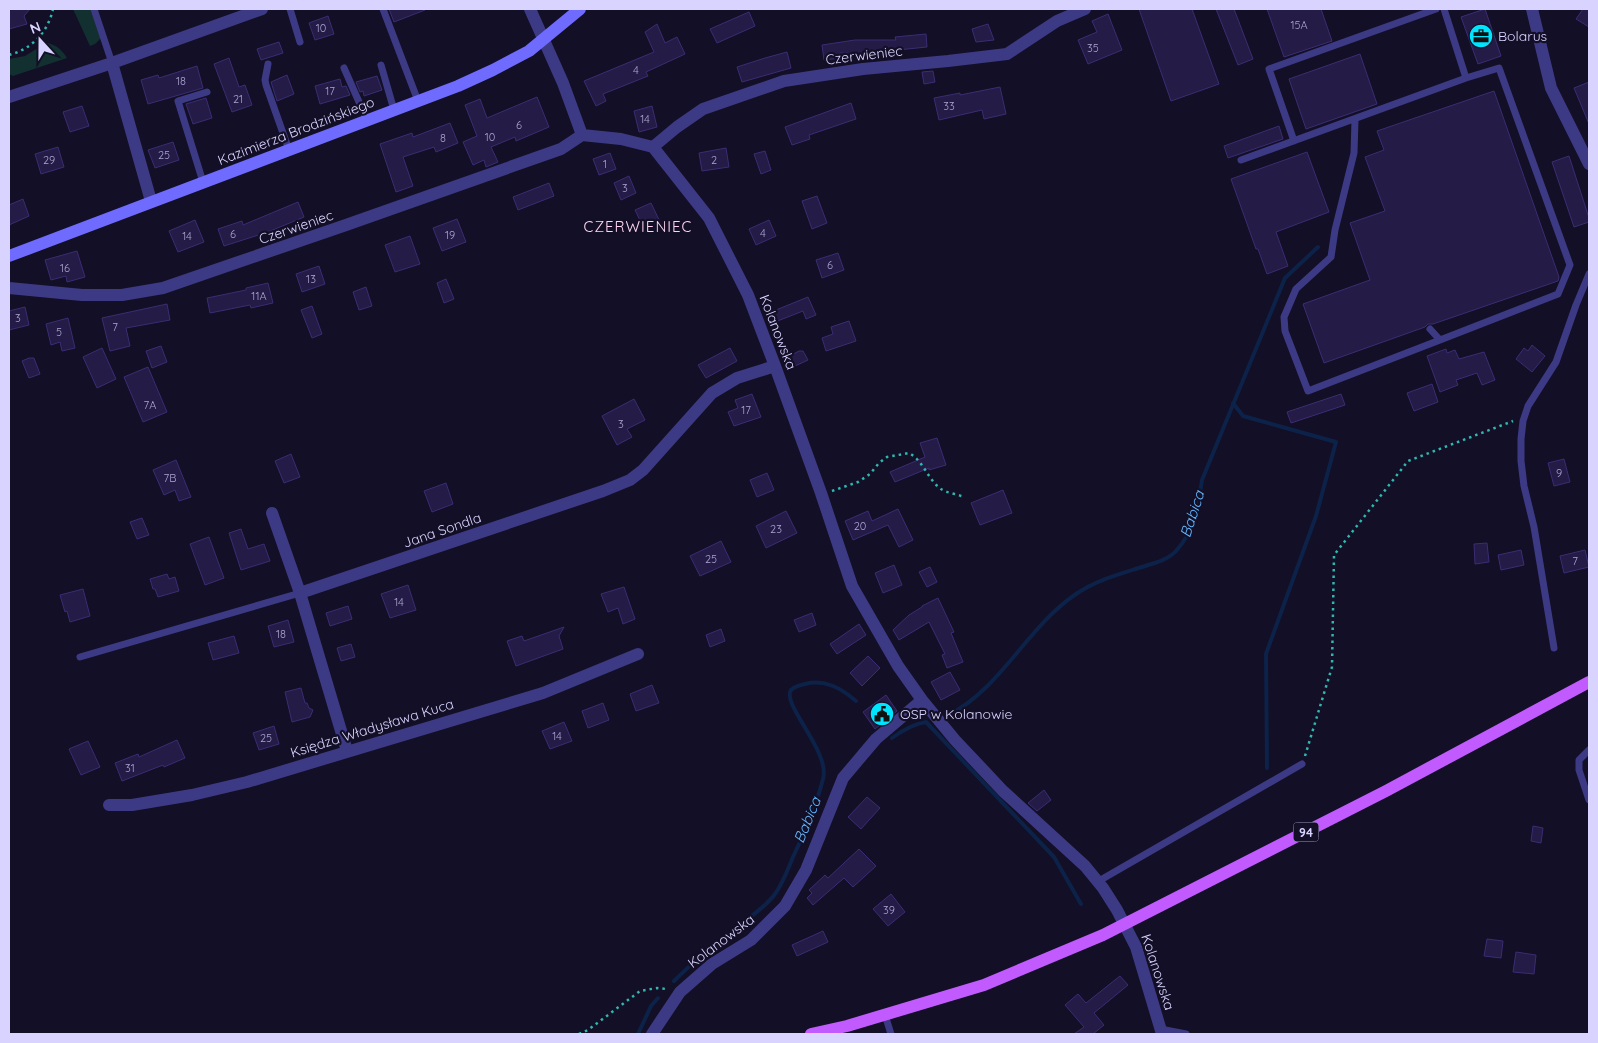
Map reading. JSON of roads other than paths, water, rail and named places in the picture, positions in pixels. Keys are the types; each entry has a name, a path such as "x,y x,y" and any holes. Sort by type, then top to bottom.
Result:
{"main road":[{"name":"Kazimierza Brodzińskiego","path":"9,256 418,101 493,70 529,51 580,9"},
{"name":"94","path":"811,1034 886,1015 984,985 1103,935 1386,792 1589,682"}],"street":[{"path":"9,97 112,63 262,9"},
{"path":"530,9 563,83 582,136 620,139 652,147"},
{"name":"Czerwieniec","path":"652,147 677,126 703,109 784,81 864,68 948,62 1007,54 1057,21 1084,9"},
{"path":"1532,9 1551,88 1589,164"},
{"path":"112,63 152,201"},
{"name":"Czerwieniec","path":"9,288 90,295 122,295 163,288 561,150 582,136"},
{"name":"Kolanowska","path":"652,147 709,218 748,294 821,494 852,586 898,666 922,700 956,740 1003,791 1085,866 1097,882 1117,910 1136,947 1161,1031"},
{"name":"Jana Sondla","path":"300,593 585,497 630,480 643,470 712,393 737,378 775,366"},
{"path":"272,513 300,593 347,751"},
{"name":"Księdza Władysława Kuca","path":"109,805 132,805 192,795 247,782 544,693 638,654"},
{"name":"Kolanowska","path":"652,1034 680,992 712,964 751,940 785,906 806,870 843,778 876,739 922,700"}],"lane":[{"path":"94,9 112,63"},
{"path":"290,9 300,42"},
{"path":"383,9 418,101"},
{"path":"1294,141 1269,69 1436,9"},
{"path":"1444,9 1466,78"},
{"path":"268,64 266,85 289,150"},
{"path":"381,64 394,110"},
{"path":"344,68 367,120"},
{"path":"1241,160 1466,78 1499,68 1570,265 1558,294 1308,391 1285,331 1284,317 1296,289 1331,257 1335,230 1354,153 1355,120"},
{"path":"203,182 178,101 207,92"},
{"path":"1554,648 1521,461 1521,438 1528,406 1556,362 1589,274"},
{"path":"1430,329 1440,340"},
{"name":"Jana Sondla","path":"80,657 300,593"},
{"path":"1589,750 1579,760 1579,770 1589,800"},
{"path":"1097,882 1302,764"},
{"path":"886,1015 891,1034"},
{"path":"1161,1031 1186,1034"}],"waterway":[{"name":"Babica","path":"947,716 983,690 1042,623 1076,594 1100,581 1165,559 1173,554 1182,544 1194,518 1202,480 1285,278 1318,247"},
{"path":"1233,403 1243,416 1336,442 1316,516 1266,654 1267,768"},
{"name":"Babica","path":"674,981 704,954 767,904 783,881 810,819 823,779 824,768 814,743 793,706 790,697 791,690 805,684 826,684 845,692 856,701"},
{"path":"892,738 908,728 926,722 1054,857 1081,904"},
{"name":"Babica","path":"638,1034 651,1006 658,998"}],"place":[{"name":"Bolarus","path":"1481,36"},
{"name":"OSP w Kolanowie","path":"882,714"}],"district":[{"name":"CZERWIENIEC","path":"638,226"}]}
